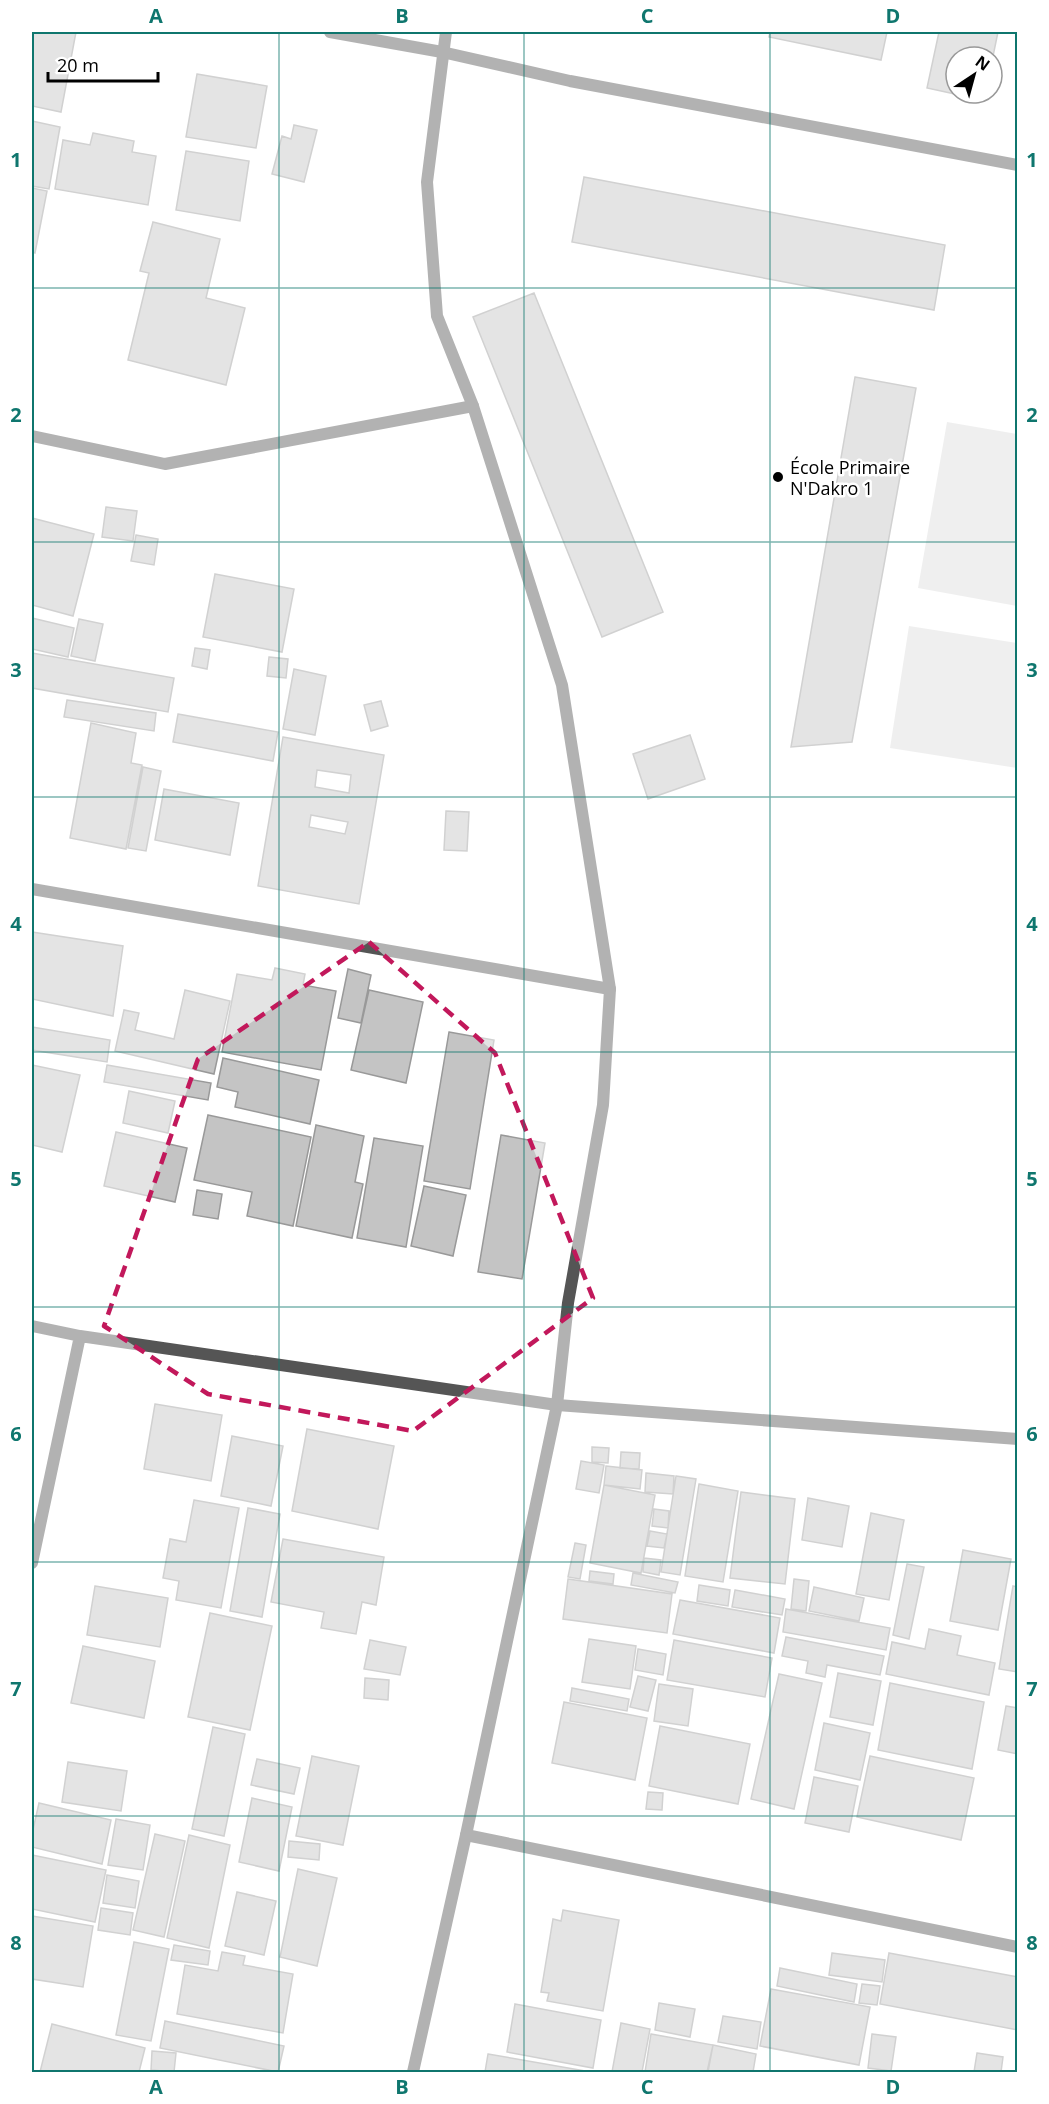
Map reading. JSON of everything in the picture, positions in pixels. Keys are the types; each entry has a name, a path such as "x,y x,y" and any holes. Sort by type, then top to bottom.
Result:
{"street":[{"path":"330,32 442,52 570,81 1017,165"},
{"path":"413,2073 466,1835 556,1405 568,1303 603,1105 610,989 562,685 473,406 437,316 427,182 446,32"},
{"path":"32,436 165,464 473,406"},
{"path":"32,889 610,989"},
{"path":"32,1326 80,1336 556,1405 1017,1439"},
{"path":"32,1563 80,1336"},
{"path":"466,1835 1017,1947"}],"highlighted area":[{"path":"369,942 495,1053 593,1298 413,1431 208,1394 104,1326 198,1059"}],"shaded area":[{"path":"947,422 1017,434 1017,606 918,588"},
{"path":"909,626 1017,643 1017,768 890,748"}],"building":[{"path":"32,32 76,32 61,112 32,106"},
{"path":"770,32 887,32 881,60 769,37"},
{"path":"939,32 998,32 995,45 944,45 944,92 927,88"},
{"path":"197,74 267,86 256,148 186,137"},
{"path":"32,121 60,127 49,189 32,186"},
{"path":"294,125 317,130 304,182 272,174 282,136 291,139"},
{"path":"93,133 134,141 132,152 156,156 148,205 55,189 63,140 90,145"},
{"path":"186,151 249,161 240,221 176,210"},
{"path":"584,177 945,245 934,310 572,242"},
{"path":"32,188 47,191 35,253 32,252"},
{"path":"153,222 220,239 206,298 245,308 226,385 128,360 149,273 140,271"},
{"path":"534,293 663,612 602,637 473,317"},
{"path":"855,377 916,388 852,742 791,747"},
{"path":"106,507 137,511 133,541 102,537"},
{"path":"32,518 94,534 73,616 32,605"},
{"path":"136,535 158,539 154,565 131,561"},
{"path":"215,574 294,589 282,652 203,637"},
{"path":"32,618 74,628 68,657 32,649"},
{"path":"79,619 103,624 95,661 71,656"},
{"path":"195,648 210,650 207,669 192,666"},
{"path":"32,653 174,678 168,712 32,688"},
{"path":"269,657 288,659 286,678 267,676"},
{"path":"294,669 326,676 315,735 283,729"},
{"path":"67,700 156,713 154,731 64,717"},
{"path":"381,701 388,726 371,731 364,705"},
{"path":"178,714 278,732 273,761 173,742"},
{"path":"91,723 136,733 131,763 142,765 126,849 70,838"},
{"path":"690,735 705,779 648,799 633,754"},
{"path":"283,737 384,755 359,904 258,886","holes":["317,770 351,775 349,793 315,787","311,815 348,822 345,834 309,827"]},
{"path":"143,767 161,771 146,851 128,848"},
{"path":"164,789 239,803 230,855 155,840"},
{"path":"446,811 469,812 467,851 444,850"},
{"path":"32,932 123,946 113,1016 32,999"},
{"path":"275,968 305,974 303,985 336,991 321,1070 222,1052 237,974 272,980"},
{"path":"348,969 371,975 361,1023 338,1018"},
{"path":"185,990 230,1001 214,1074 115,1051 124,1010 139,1013 135,1030 174,1039"},
{"path":"369,990 423,1002 406,1083 351,1070"},
{"path":"32,1027 110,1040 107,1062 32,1050"},
{"path":"449,1032 494,1040 470,1189 424,1181"},
{"path":"223,1058 319,1080 310,1124 235,1107 238,1092 217,1087"},
{"path":"32,1065 80,1075 62,1152 32,1145"},
{"path":"107,1065 211,1083 208,1100 104,1082"},
{"path":"129,1091 175,1101 168,1133 123,1123"},
{"path":"208,1115 311,1137 293,1226 247,1216 252,1192 194,1180"},
{"path":"316,1125 364,1136 355,1182 363,1184 352,1238 296,1226"},
{"path":"116,1132 187,1148 175,1202 104,1186"},
{"path":"501,1135 545,1143 522,1279 478,1272"},
{"path":"374,1138 423,1146 406,1247 357,1238"},
{"path":"424,1186 466,1195 453,1256 411,1246"},
{"path":"197,1190 222,1194 218,1219 193,1215"},
{"path":"155,1404 222,1415 211,1481 144,1469"},
{"path":"307,1429 394,1446 378,1529 292,1511"},
{"path":"232,1436 283,1446 271,1506 221,1496"},
{"path":"592,1447 609,1448 608,1463 592,1462"},
{"path":"621,1452 640,1453 639,1469 620,1468"},
{"path":"581,1461 604,1465 599,1493 576,1489"},
{"path":"606,1466 642,1470 640,1489 604,1485"},
{"path":"646,1473 674,1476 673,1494 645,1492"},
{"path":"676,1476 696,1479 680,1575 661,1572"},
{"path":"699,1484 738,1491 723,1582 685,1576"},
{"path":"604,1485 655,1495 641,1573 590,1563"},
{"path":"741,1492 795,1499 785,1584 730,1578"},
{"path":"808,1498 849,1506 842,1547 802,1540"},
{"path":"194,1500 239,1508 221,1608 176,1600 179,1581 163,1578 170,1539 186,1542"},
{"path":"248,1508 280,1514 262,1617 230,1611"},
{"path":"654,1509 669,1511 668,1528 652,1526"},
{"path":"871,1513 904,1520 889,1600 856,1594"},
{"path":"650,1531 667,1534 664,1548 647,1546"},
{"path":"283,1539 384,1557 376,1605 362,1602 356,1634 321,1628 324,1612 271,1602"},
{"path":"575,1543 586,1545 580,1579 568,1577"},
{"path":"963,1550 1011,1559 998,1630 950,1621"},
{"path":"644,1558 661,1560 659,1575 643,1572"},
{"path":"907,1564 924,1567 909,1639 893,1635"},
{"path":"590,1571 614,1574 613,1584 589,1581"},
{"path":"633,1573 678,1582 675,1593 631,1585"},
{"path":"568,1579 672,1594 667,1633 563,1619"},
{"path":"794,1579 809,1581 806,1611 791,1609"},
{"path":"699,1585 730,1590 728,1606 697,1601"},
{"path":"95,1586 168,1598 160,1647 87,1635"},
{"path":"1013,1586 1018,1587 1018,1672 999,1669"},
{"path":"814,1587 864,1598 859,1621 809,1611"},
{"path":"735,1590 785,1599 782,1615 732,1607"},
{"path":"680,1600 780,1618 774,1653 673,1634"},
{"path":"786,1609 890,1628 886,1650 783,1632"},
{"path":"210,1613 272,1626 250,1730 188,1717"},
{"path":"929,1629 961,1636 957,1655 995,1663 989,1695 886,1674 892,1642 925,1649"},
{"path":"786,1637 884,1656 880,1675 827,1665 825,1677 806,1673 808,1661 782,1656"},
{"path":"589,1639 636,1646 630,1689 582,1682"},
{"path":"370,1640 406,1647 400,1675 364,1669"},
{"path":"674,1640 772,1658 765,1697 667,1680"},
{"path":"83,1646 155,1661 144,1718 71,1703"},
{"path":"638,1649 666,1654 663,1675 635,1670"},
{"path":"838,1673 881,1681 873,1725 830,1717"},
{"path":"779,1674 822,1683 794,1809 751,1799"},
{"path":"638,1676 656,1680 648,1711 630,1707"},
{"path":"365,1678 389,1680 388,1700 364,1698"},
{"path":"890,1683 984,1702 972,1769 878,1750"},
{"path":"659,1684 693,1689 688,1726 654,1721"},
{"path":"572,1688 629,1699 627,1711 570,1701"},
{"path":"564,1702 647,1718 635,1780 552,1763"},
{"path":"1006,1706 1018,1708 1018,1754 998,1750"},
{"path":"824,1723 870,1733 860,1780 815,1770"},
{"path":"660,1726 750,1744 738,1804 649,1786"},
{"path":"213,1727 245,1734 224,1836 192,1829"},
{"path":"312,1756 359,1766 343,1845 296,1836"},
{"path":"870,1756 974,1778 961,1840 857,1817"},
{"path":"257,1759 300,1768 294,1794 251,1785"},
{"path":"68,1762 127,1771 121,1811 62,1802"},
{"path":"814,1777 858,1786 849,1832 805,1823"},
{"path":"648,1792 663,1793 662,1810 646,1809"},
{"path":"252,1798 292,1807 279,1871 239,1862"},
{"path":"39,1803 111,1820 102,1864 32,1847 32,1834"},
{"path":"116,1819 150,1825 143,1870 108,1865"},
{"path":"155,1834 185,1841 164,1937 133,1930"},
{"path":"189,1835 230,1845 209,1948 167,1938"},
{"path":"289,1841 320,1844 319,1860 288,1857"},
{"path":"32,1855 106,1870 95,1922 32,1909"},
{"path":"298,1869 337,1878 317,1966 280,1957"},
{"path":"107,1875 139,1881 135,1908 103,1903"},
{"path":"237,1892 276,1901 264,1955 225,1946"},
{"path":"101,1908 133,1913 130,1935 98,1930"},
{"path":"563,1910 619,1920 603,2011 547,2001 549,1993 541,1992 553,1919 561,1921"},
{"path":"32,1916 93,1926 83,1987 32,1979"},
{"path":"134,1942 169,1949 151,2041 116,2035"},
{"path":"174,1945 210,1951 208,1965 171,1960"},
{"path":"222,1952 245,1956 243,1965 293,1974 283,2033 177,2014 185,1965 218,1971"},
{"path":"832,1953 885,1960 882,1982 829,1975"},
{"path":"889,1953 1018,1977 1018,2030 880,2004"},
{"path":"780,1968 857,1984 854,2002 777,1986"},
{"path":"862,1984 880,1986 877,2005 859,2003"},
{"path":"771,1989 870,2007 859,2065 760,2046"},
{"path":"659,2003 695,2009 690,2037 655,2030"},
{"path":"515,2004 601,2020 593,2068 507,2052"},
{"path":"723,2016 761,2022 757,2049 718,2042"},
{"path":"165,2021 284,2046 278,2072 160,2048"},
{"path":"621,2023 650,2029 642,2072 612,2072"},
{"path":"52,2024 145,2048 139,2072 40,2072"},
{"path":"651,2034 713,2045 708,2072 645,2072"},
{"path":"872,2034 896,2037 891,2071 868,2068"},
{"path":"713,2045 756,2054 753,2072 707,2072"},
{"path":"152,2051 176,2053 174,2072 151,2070"},
{"path":"977,2053 1003,2057 1001,2072 974,2072"},
{"path":"488,2054 591,2072 485,2072"}],"place":[{"name":"École Primaire N'Dakro 1","path":"778,477"}]}
